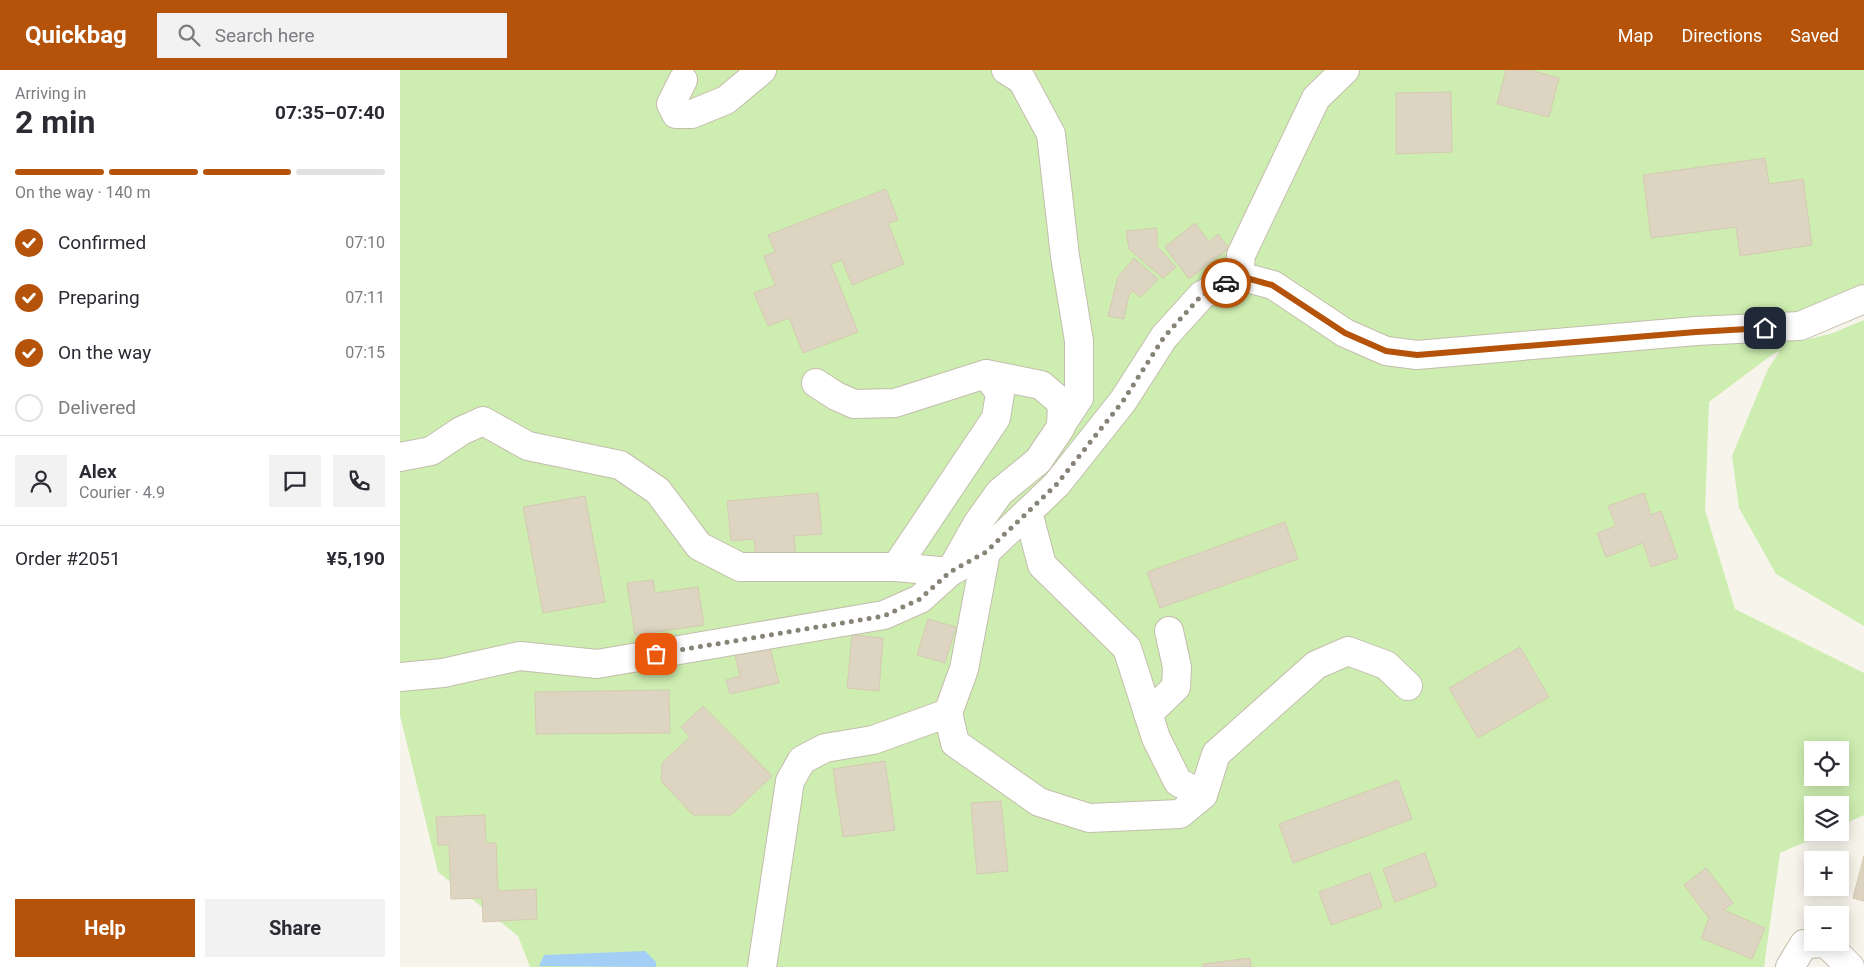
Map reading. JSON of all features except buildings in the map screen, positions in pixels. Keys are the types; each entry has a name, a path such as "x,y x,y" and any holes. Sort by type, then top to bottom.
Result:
{"street":[{"path":"683,80 671,104 676,114 692,114 726,100 762,70"},
{"path":"950,572 977,524 1000,492 1038,461 1079,398 1079,341 1065,256 1051,134 1022,80 1006,70"},
{"path":"1239,276 1241,255 1316,98 1345,70"},
{"path":"400,677 443,672 520,656 597,664 884,616 920,599 950,572 986,552 1057,484 1123,401 1164,337 1202,295 1239,276 1272,285 1345,333 1386,351 1417,355 1696,332 1800,326 1864,298"},
{"path":"816,383 836,396 854,404 895,403 986,374 1041,386 1062,403 1061,427"},
{"path":"896,567 996,418 1000,393 986,374"},
{"path":"400,457 431,451 461,431 483,421 528,446 620,465 658,491 699,546 740,567 896,567 950,572"},
{"path":"1028,512 1042,566 1127,648 1156,738 1178,782 1203,796"},
{"path":"986,552 964,670 948,713 955,743 1039,802 1088,818 1180,814 1203,796 1216,754 1316,665 1348,652 1386,665 1408,686"},
{"path":"1148,714 1176,687 1177,667 1169,631"},
{"path":"762,967 790,781 802,760 825,748 873,740 948,713"},
{"path":"1790,967 1804,944 1826,943 1850,967"}],"green space":[{"path":"400,70 1864,70 1864,314 1805,340 1833,333 1864,320 1864,626 1776,574 1739,508 1732,456 1768,369 1780,351 1773,354 1709,402 1705,510 1735,609 1864,673 1864,815 1849,822 1849,796 1804,796 1804,841 1808,841 1780,853 1764,967 530,967 518,936 438,872 400,715"}],"water":[{"path":"645,951 656,962 656,967 539,966 544,955"}],"way so far":[{"path":"656,654 884,616 920,599 950,572 986,552 1057,484 1123,401 1164,337 1202,295 1226,283"}],"route":[{"path":"1226,283 1239,276 1272,285 1345,333 1386,351 1417,355 1765,328"}]}
